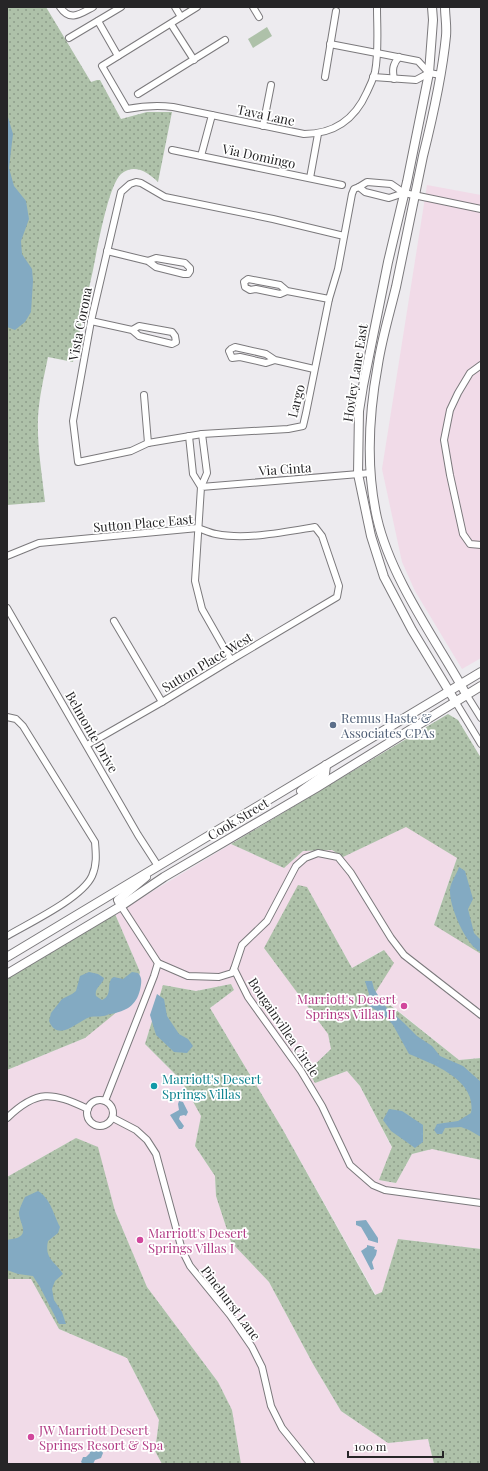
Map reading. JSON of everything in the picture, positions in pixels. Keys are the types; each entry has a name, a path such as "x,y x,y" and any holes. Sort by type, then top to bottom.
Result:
{"main road":[{"name":"Hovley Lane East","path":"432,7 433,20 429,73 362,386 359,411 358,474 371,536 384,577 400,610 455,701"},
{"name":"Hovley Lane East","path":"445,7 446,34 441,75 431,128 378,364 370,426 371,473 377,518 400,580 466,694"},
{"name":"Cook Street","path":"7,957 481,672"},
{"name":"Cook Street","path":"7,974 121,906 164,877 316,788 481,686"},
{"path":"255,823 274,807 325,774 326,765"},
{"path":"121,906 118,900 158,866"}],"street":[{"path":"60,7 65,13 75,16 93,7"},
{"path":"69,38 121,7"},
{"path":"175,7 181,17"},
{"path":"98,21 118,56 197,7"},
{"path":"253,7 259,17"},
{"name":"Tava Lane","path":"118,56 102,66 127,109 159,105 304,134 318,134 340,125 354,114 361,105 373,77 377,52 378,7"},
{"path":"325,77 336,11"},
{"path":"170,24 194,60"},
{"path":"138,94 225,40"},
{"path":"330,44 418,61 429,73"},
{"path":"394,79 392,71 393,66 399,57"},
{"path":"373,77 416,80 429,73 441,75"},
{"path":"263,126 271,84"},
{"path":"201,156 212,115"},
{"path":"310,178 318,134"},
{"name":"Via Domingo","path":"172,150 342,185"},
{"name":"Vista Corona","path":"78,462 73,422 91,321 121,192 133,182 141,183 165,197 273,219 344,236"},
{"path":"404,193 389,198 365,192 359,187 367,182 390,184 404,193 481,209"},
{"name":"Largo","path":"78,462 130,451 148,443 189,436 288,429 302,426 306,413 329,299 338,269 352,194 354,188 359,187"},
{"path":"107,251 148,261 156,267 184,274 188,274 190,271 189,265 185,263 156,258 148,261"},
{"path":"287,290 280,294 256,289 250,290 245,287 244,282 248,279 280,285 287,290 329,299"},
{"path":"91,321 132,330 139,336 172,344 176,342 175,336 172,332 139,326 132,330"},
{"path":"275,360 266,363 240,357 232,358 229,351 235,347 266,354 275,360 314,369"},
{"path":"481,365 470,373 458,393 450,410 444,440 463,534 470,544 481,545"},
{"path":"144,394 148,443"},
{"path":"202,434 207,473 201,487 195,580 202,609 231,660"},
{"path":"189,436 193,474 201,487"},
{"name":"Via Cinta","path":"201,487 371,473"},
{"name":"Sutton Place East","path":"7,556 39,543 198,528 217,534 243,536 315,527 322,536 339,586 337,597"},
{"name":"Sutton Place West","path":"87,745 162,702 337,597"},
{"name":"Belmonte Drive","path":"7,608 138,835 158,866"},
{"path":"114,621 162,702"},
{"name":"Hovley Lane East","path":"466,694 481,718"},
{"name":"Hovley Lane East","path":"455,701 481,744"},
{"path":"7,717 16,719 23,726 94,842 96,862 92,876 70,899 7,936"},
{"name":"Bougainvillea Circle","path":"481,1015 404,955 391,938 351,873 338,857 318,853 305,858 296,866 267,921 242,945 234,969 248,997 301,1071 322,1106 350,1165 373,1185 385,1190 481,1203"},
{"path":"121,906 158,962 188,976 219,977 232,973 234,969"},
{"path":"105,1101 154,976 158,962"},
{"path":"7,1118 35,1097 60,1097 88,1108"},
{"path":"97,1100 105,1101 113,1110 113,1118 108,1124 100,1126 96,1125 90,1120 87,1113 88,1108 97,1100"},
{"name":"Pinehurst Lane","path":"113,1118 136,1130 148,1140 156,1154 182,1250 190,1266 230,1315 252,1347 262,1367 270,1406 279,1423 300,1452 311,1464"}],"shaded area":[{"path":"427,185 481,195 481,658 462,669 415,591 402,562 382,469"},
{"path":"406,826 457,858 434,924 481,954 481,1058 459,1060 375,992 383,950 352,968 307,887 264,948 328,1033 331,1049 308,1071 315,1083 347,1071 360,1086 392,1148 379,1180 396,1183 412,1154 432,1149 481,1160 481,1249 398,1239 382,1292 376,1295 283,1130 210,1008 234,990 231,984 196,991 163,985 145,1044 181,1080 201,1116 195,1146 215,1176 216,1196 231,1242 269,1282 313,1364 341,1411 388,1443 428,1439 434,1464 241,1464 232,1410 218,1382 147,1287 115,1211 97,1147 76,1138 7,1177 7,1070 85,1038 140,972 115,914 231,844 284,868 303,851 332,850 343,857"},
{"path":"7,1279 31,1279 59,1329 127,1358 159,1420 155,1451 162,1464 7,1464"}],"green space":[{"path":"7,7 46,7 91,82 100,80 121,119 147,112 172,112 158,182 141,170 131,169 121,174 112,191 107,204 100,234 73,362 48,357 38,418 39,450 45,502 7,505"},
{"path":"267,27 272,36 253,48 248,39"},
{"path":"448,714 458,720 481,758 481,954 434,925 457,858 406,827 343,857 332,850 303,851 284,868 231,844"},
{"path":"298,885 307,887 352,968 384,950 394,963 375,993 459,1060 481,1058 481,1160 432,1149 412,1154 396,1183 379,1180 392,1147 360,1086 347,1071 315,1083 308,1071 331,1049 328,1034 264,948"},
{"path":"115,914 140,972 134,998 85,1038 7,1070 7,979"},
{"path":"231,984 234,990 210,1008 283,1130 375,1295 382,1292 398,1239 481,1249 481,1464 434,1464 428,1439 388,1443 341,1411 313,1364 269,1282 231,1242 216,1196 215,1176 195,1146 201,1116 181,1080 145,1044 163,985 196,991"},
{"path":"76,1138 98,1147 115,1211 147,1287 218,1382 232,1410 241,1464 162,1464 155,1451 159,1420 127,1358 59,1329 31,1279 7,1279 7,1177"}],"water":[{"path":"7,114 13,134 9,168 14,186 26,201 29,219 21,241 22,254 32,269 33,281 31,312 25,322 15,330 7,327"},
{"path":"459,867 465,871 473,899 468,909 474,933 481,940 481,952 475,948 464,934 452,906 450,887"},
{"path":"89,972 98,974 104,978 96,990 96,996 102,1000 107,996 109,984 112,978 123,979 132,972 138,973 141,977 141,983 136,1000 130,1007 121,1011 104,1016 90,1017 68,1029 58,1030 53,1027 49,1021 51,1013 62,999 76,991 80,976"},
{"path":"365,981 372,981 374,989 385,1006 417,1036 432,1046 440,1056 463,1066 481,1082 481,1137 461,1127 445,1128 442,1134 437,1134 434,1130 437,1124 458,1121 471,1113 471,1101 467,1091 460,1082 441,1068 409,1054 393,1025 386,1017 365,1003 369,994"},
{"path":"157,994 164,999 167,1016 179,1034 188,1039 193,1046 187,1053 174,1052 156,1035 150,1015"},
{"path":"179,1101 183,1102 188,1112 186,1116 180,1116 179,1119 184,1126 182,1129 179,1129 170,1115 179,1110"},
{"path":"389,1109 402,1111 423,1125 423,1142 415,1148 391,1131 383,1120"},
{"path":"38,1191 49,1202 60,1227 58,1233 48,1241 47,1247 49,1256 63,1274 55,1281 52,1289 54,1300 62,1312 66,1324 59,1324 33,1276 18,1274 7,1270 7,1240 17,1238 23,1233 19,1215 20,1208 25,1197"},
{"path":"366,1220 378,1238 378,1243 368,1240 361,1227 356,1225 356,1221"},
{"path":"367,1245 375,1247 374,1249 377,1250 372,1262 374,1269 371,1270 361,1251 367,1247"},
{"path":"94,1445 99,1446 103,1453 101,1458 95,1460 93,1464 83,1464 81,1462 83,1457 86,1457 90,1453 89,1448"}],"place":[{"name":"Remus Haste & Associates CPAs","path":"333,725"},
{"name":"Marriott's Desert Springs Villas II","path":"404,1006"},
{"name":"Marriott's Desert Springs Villas","path":"154,1086"},
{"name":"Marriott's Desert Springs Villas I","path":"140,1240"},
{"name":"JW Marriott Desert Springs Resort & Spa","path":"31,1437"}]}
